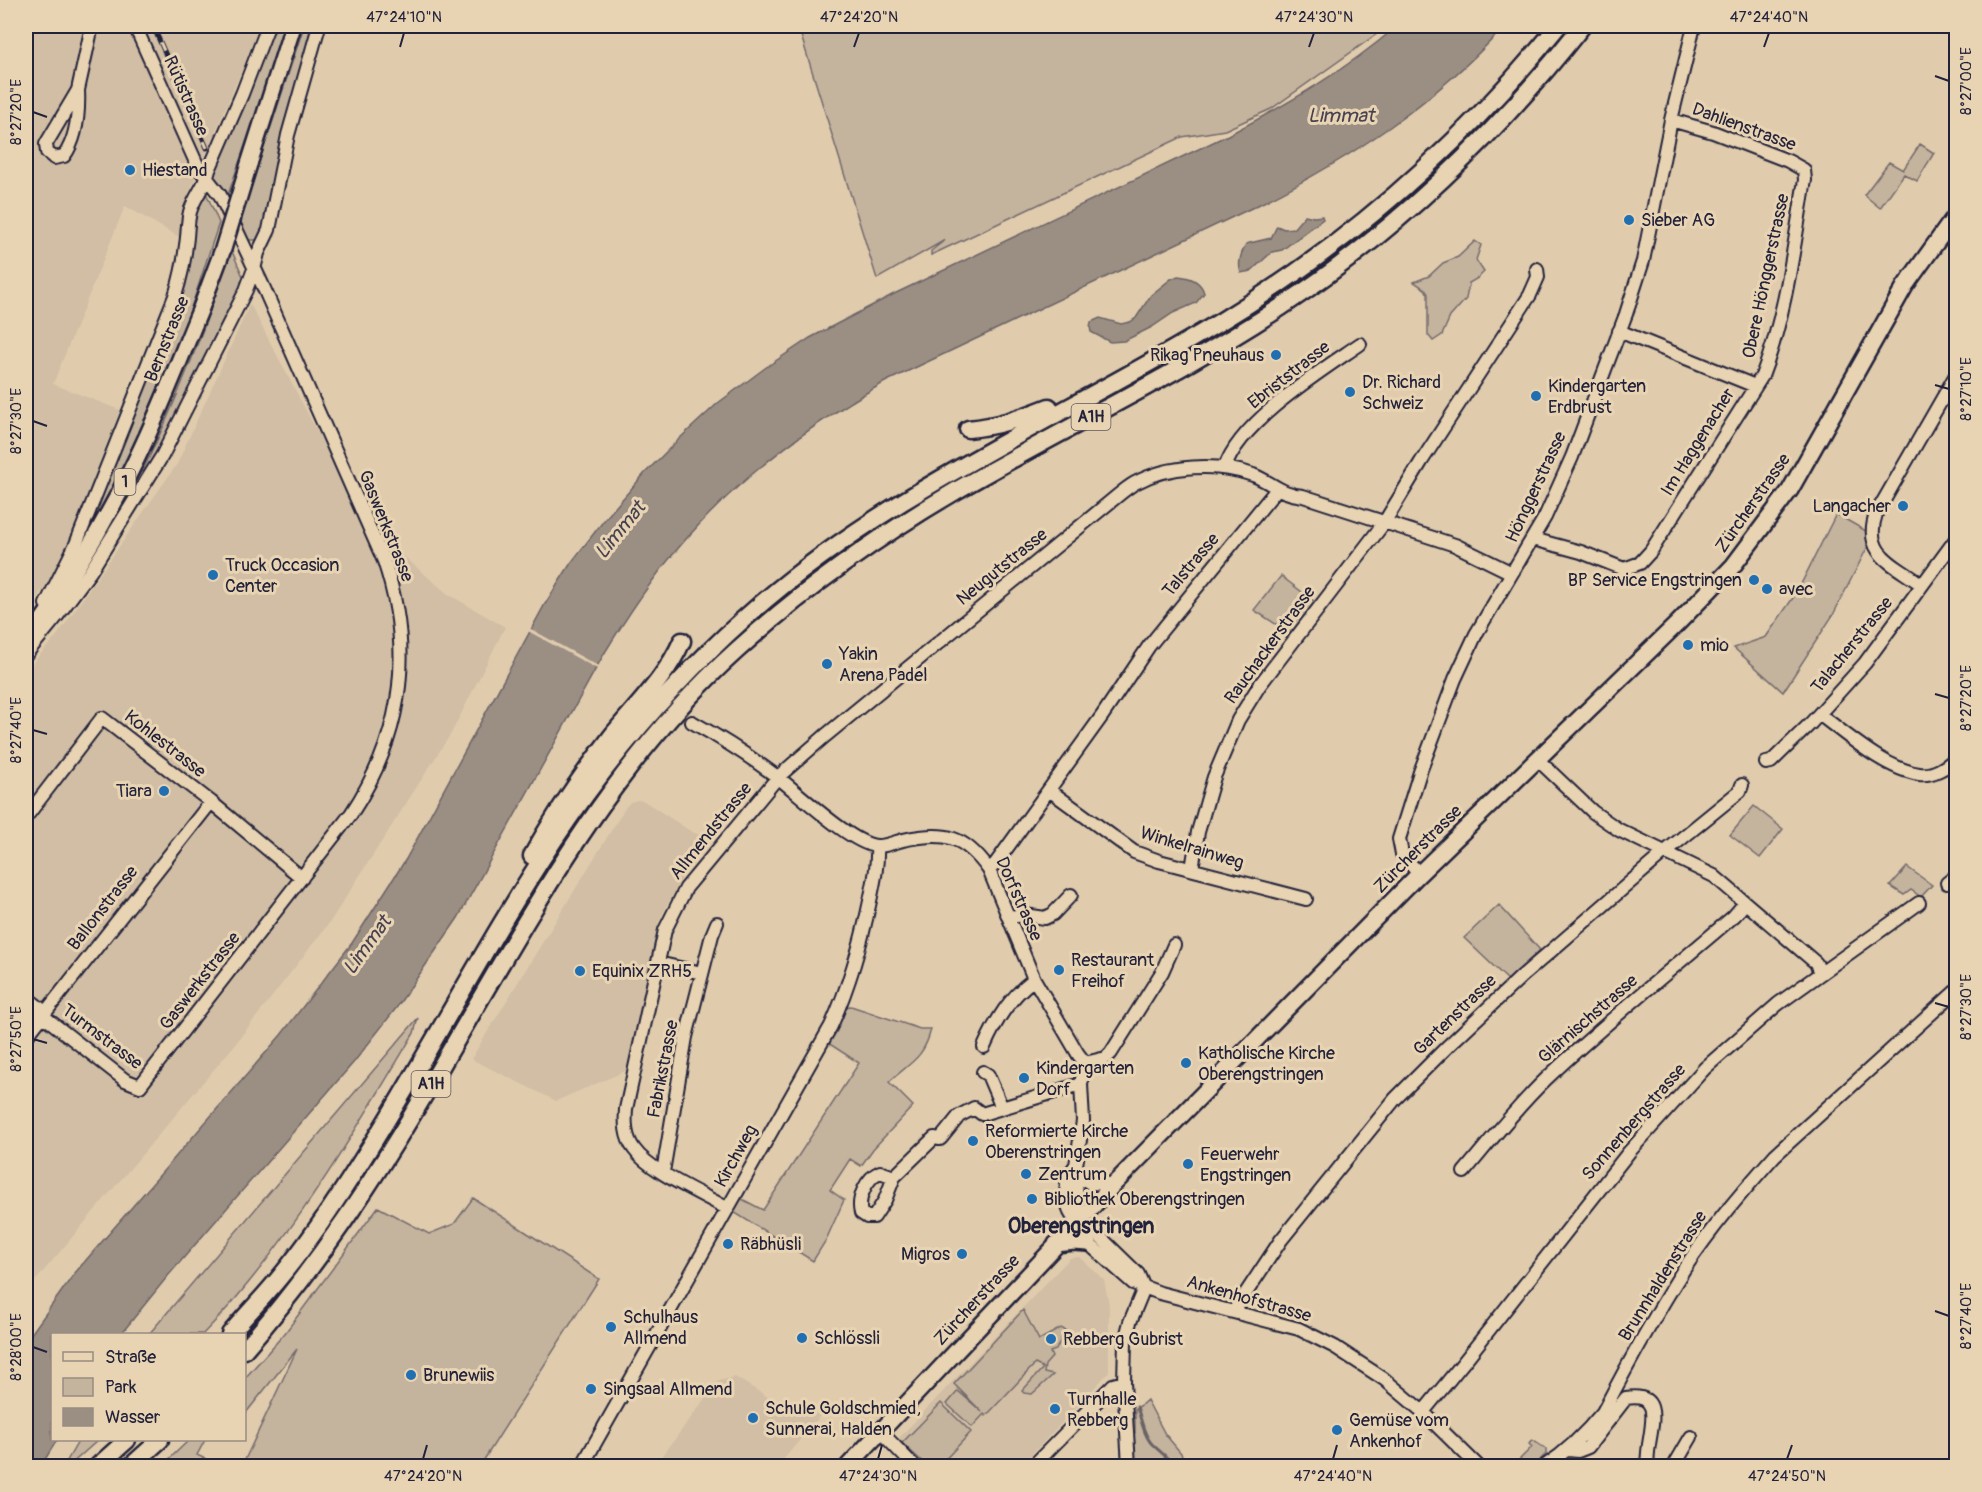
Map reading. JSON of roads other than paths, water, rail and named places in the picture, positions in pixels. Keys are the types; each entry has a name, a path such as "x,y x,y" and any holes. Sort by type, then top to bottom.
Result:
{"highway":[{"name":"A1H","path":"232,1333 281,1276 377,1136 525,886 576,808 632,734 714,646 780,587 872,520 979,455 1128,375 1215,325 1264,295 1348,234 1394,197 1461,135 1501,93 1558,26"},
{"name":"A1H","path":"246,1348 315,1263 360,1200 545,890 601,807 664,727 731,655 788,605 888,532 997,467 1201,357 1317,281 1400,217 1454,168 1512,110 1582,26"},
{"path":"968,429 1016,420 1128,375"},
{"path":"427,1052 554,817 612,736 668,668 682,641"},
{"path":"98,1467 127,1441"},
{"path":"131,1467 159,1441"}],"main road":[{"name":"Bernstrasse","path":"26,642 80,562 131,471 166,393 223,249 293,26"},
{"name":"Zürcherstrasse","path":"848,1467 1114,1184 1419,874 1733,567 1790,490 1905,286 1956,215"},
{"path":"1056,1244 1088,1243"}],"street":[{"name":"Rütistrasse","path":"135,26 198,166 207,180"},
{"path":"26,642 76,544 171,305 183,266 191,209 195,198 207,180 209,170 268,26"},
{"path":"26,654 90,572 162,456 203,379 270,230 288,135 319,26"},
{"name":"Hönggerstrasse","path":"1419,874 1402,854 1400,839 1420,772 1455,679 1479,627 1533,539 1572,457 1619,331 1643,261 1671,120 1694,26"},
{"path":"78,90 46,144 46,150 54,158 64,156 72,139 78,108 78,90 91,29"},
{"name":"Dahlienstrasse","path":"1671,120 1713,132 1788,161 1804,170"},
{"name":"Obere Hönggerstrasse","path":"1755,387 1762,376 1776,332 1805,180 1804,170"},
{"name":"Gaswerkstrasse","path":"140,1086 361,799 383,754 394,720 399,692 401,633 395,597 384,561 270,302 220,195 207,180"},
{"name":"Rauchackerstrasse","path":"1192,869 1198,832 1214,777 1238,720 1259,686 1384,524 1421,462 1530,295 1538,277 1537,269"},
{"path":"237,304 249,297 270,302"},
{"name":"Im Haggenacher","path":"1533,539 1581,552 1624,569 1640,563 1649,553 1755,387 1619,331"},
{"name":"Ebriststrasse","path":"1225,468 1235,448 1280,401 1360,344"},
{"path":"1922,585 1884,558 1873,541 1873,523 1956,375"},
{"name":"Neugutstrasse","path":"778,777 843,721 1116,497 1135,484 1160,473 1187,469 1225,468 1251,475 1277,489"},
{"path":"1277,489 1288,495 1304,496 1384,524 1455,545 1512,573"},
{"name":"Talstrasse","path":"989,870 1049,790 1160,633 1277,489"},
{"name":"Talacherstrasse","path":"1766,764 1771,762 1819,714 1865,663 1956,539"},
{"path":"1819,714 1874,754 1898,768 1920,774 1932,773 1949,765 1956,758"},
{"name":"Kohlestrasse","path":"26,817 102,718 211,802 302,878"},
{"path":"692,722 778,777 852,836 877,846"},
{"path":"1537,759 1593,812 1619,830 1714,876 1816,963 1820,973"},
{"name":"Allmendstrasse","path":"728,1209 648,1164 628,1139 625,1120 665,930 686,888 778,777"},
{"name":"Gartenstrasse","path":"1234,1311 1281,1240 1395,1099 1521,977 1665,852 1740,791 1742,785"},
{"name":"Winkelrainweg","path":"1049,790 1134,852 1306,899"},
{"name":"Ballonstrasse","path":"26,1037 211,802"},
{"name":"Dorfstrasse","path":"877,846 918,837 949,837 968,845 989,870 1034,979 1085,1063"},
{"name":"Kirchweg","path":"582,1467 823,1040 843,1000 857,958 868,912 878,863 877,846"},
{"path":"1009,917 1025,915 1046,918 1071,895"},
{"name":"Glärnischstrasse","path":"1464,1172 1510,1116 1547,1079 1636,999 1734,916 1745,903"},
{"name":"Sonnenbergstrasse","path":"1423,1412 1627,1155 1684,1090 1746,1030 1820,973 1919,903"},
{"name":"Fabrikstrasse","path":"663,1172 685,1045 712,934 717,923"},
{"path":"1144,1288 1133,1283 1088,1243 1077,1223 1077,1170 1083,1121 1081,1084 1085,1063 1106,1058 1111,1053 1161,972 1174,945"},
{"path":"658,963 702,973"},
{"path":"984,1047 1002,1010 1023,987 1034,979"},
{"name":"Brunnhaldenstrasse","path":"1545,1467 1569,1450 1603,1412 1684,1269 1725,1212 1776,1155 1956,991"},
{"name":"Turmstrasse","path":"26,997 42,1016 125,1080 140,1086"},
{"name":"Turmstrasse","path":"26,1010 42,1016"},
{"path":"983,1072 988,1075 1002,1108"},
{"path":"894,1177 934,1138 940,1139 958,1116 974,1108 982,1114 1081,1084"},
{"path":"1077,1170 1090,1183 1114,1184"},
{"path":"1077,1223 1097,1234 1138,1274 1144,1288 1125,1341 1124,1382 1130,1467"},
{"name":"Ankenhofstrasse","path":"1144,1288 1299,1329 1335,1347 1384,1379 1423,1412 1478,1467"},
{"path":"1033,1467 1113,1385 1124,1382"},
{"path":"1569,1450 1578,1451 1588,1447 1626,1398 1644,1398 1654,1413 1647,1448 1648,1467"},
{"path":"881,1432 914,1467"},
{"path":"1674,1467 1691,1437"}],"water":[{"name":"Limmat","path":"1397,26 1505,26 1450,80 1359,148 1258,205 885,382 799,437 746,479 697,526 656,576 604,654 458,918 397,1007 354,1062 167,1277 122,1333 51,1333 51,1441 56,1441 41,1466 26,1466 26,1341 74,1274 281,1035 352,943 406,859 545,604 571,563 645,473 718,403 810,338 894,294 1228,135 1337,72"},
{"path":"1305,215 1322,216 1323,219 1282,250 1272,252 1251,271 1241,273 1240,258 1246,244 1271,238 1277,226 1284,229 1294,228"},
{"path":"1178,276 1191,279 1203,289 1204,293 1196,303 1173,313 1124,341 1110,342 1091,332 1091,322 1100,318 1121,324 1130,322 1136,318 1151,295"}],"waterway":[{"path":"1137,1407 1147,1437 1168,1459 1168,1466"}],"railway":[{"path":"153,26 207,148"}],"place":[{"name":"Hiestand","path":"130,170"},
{"name":"Sieber AG","path":"1629,220"},
{"name":"Rikag Pneuhaus","path":"1276,355"},
{"name":"Dr. Richard Schweiz","path":"1350,392"},
{"name":"Kindergarten Erdbrust","path":"1536,396"},
{"name":"Langacher","path":"1903,506"},
{"name":"Truck Occasion Center","path":"213,575"},
{"name":"BP Service Engstringen","path":"1754,580"},
{"name":"avec","path":"1767,589"},
{"name":"mio","path":"1688,645"},
{"name":"Yakin Arena Padel","path":"827,664"},
{"name":"Tiara","path":"164,791"},
{"name":"Restaurant Freihof","path":"1059,970"},
{"name":"Equinix ZRH5","path":"580,971"},
{"name":"Katholische Kirche Oberengstringen","path":"1186,1063"},
{"name":"Kindergarten Dorf","path":"1024,1078"},
{"name":"Reformierte Kirche Oberenstringen","path":"973,1141"},
{"name":"Feuerwehr Engstringen","path":"1188,1164"},
{"name":"Zentrum","path":"1026,1174"},
{"name":"Bibliothek Oberengstringen","path":"1032,1199"},
{"name":"Räbhüsli","path":"728,1244"},
{"name":"Migros","path":"962,1254"},
{"name":"Schulhaus Allmend","path":"611,1327"},
{"name":"Schlössli","path":"802,1338"},
{"name":"Rebberg Gubrist","path":"1051,1339"},
{"name":"Brunewiis","path":"411,1375"},
{"name":"Singsaal Allmend","path":"591,1389"},
{"name":"Turnhalle Rebberg","path":"1055,1409"},
{"name":"Schule Goldschmied, Sunnerai, Halden","path":"753,1418"},
{"name":"Gemüse vom Ankenhof","path":"1337,1430"}],"district":[{"name":"Oberengstringen","path":"1081,1226"}]}
